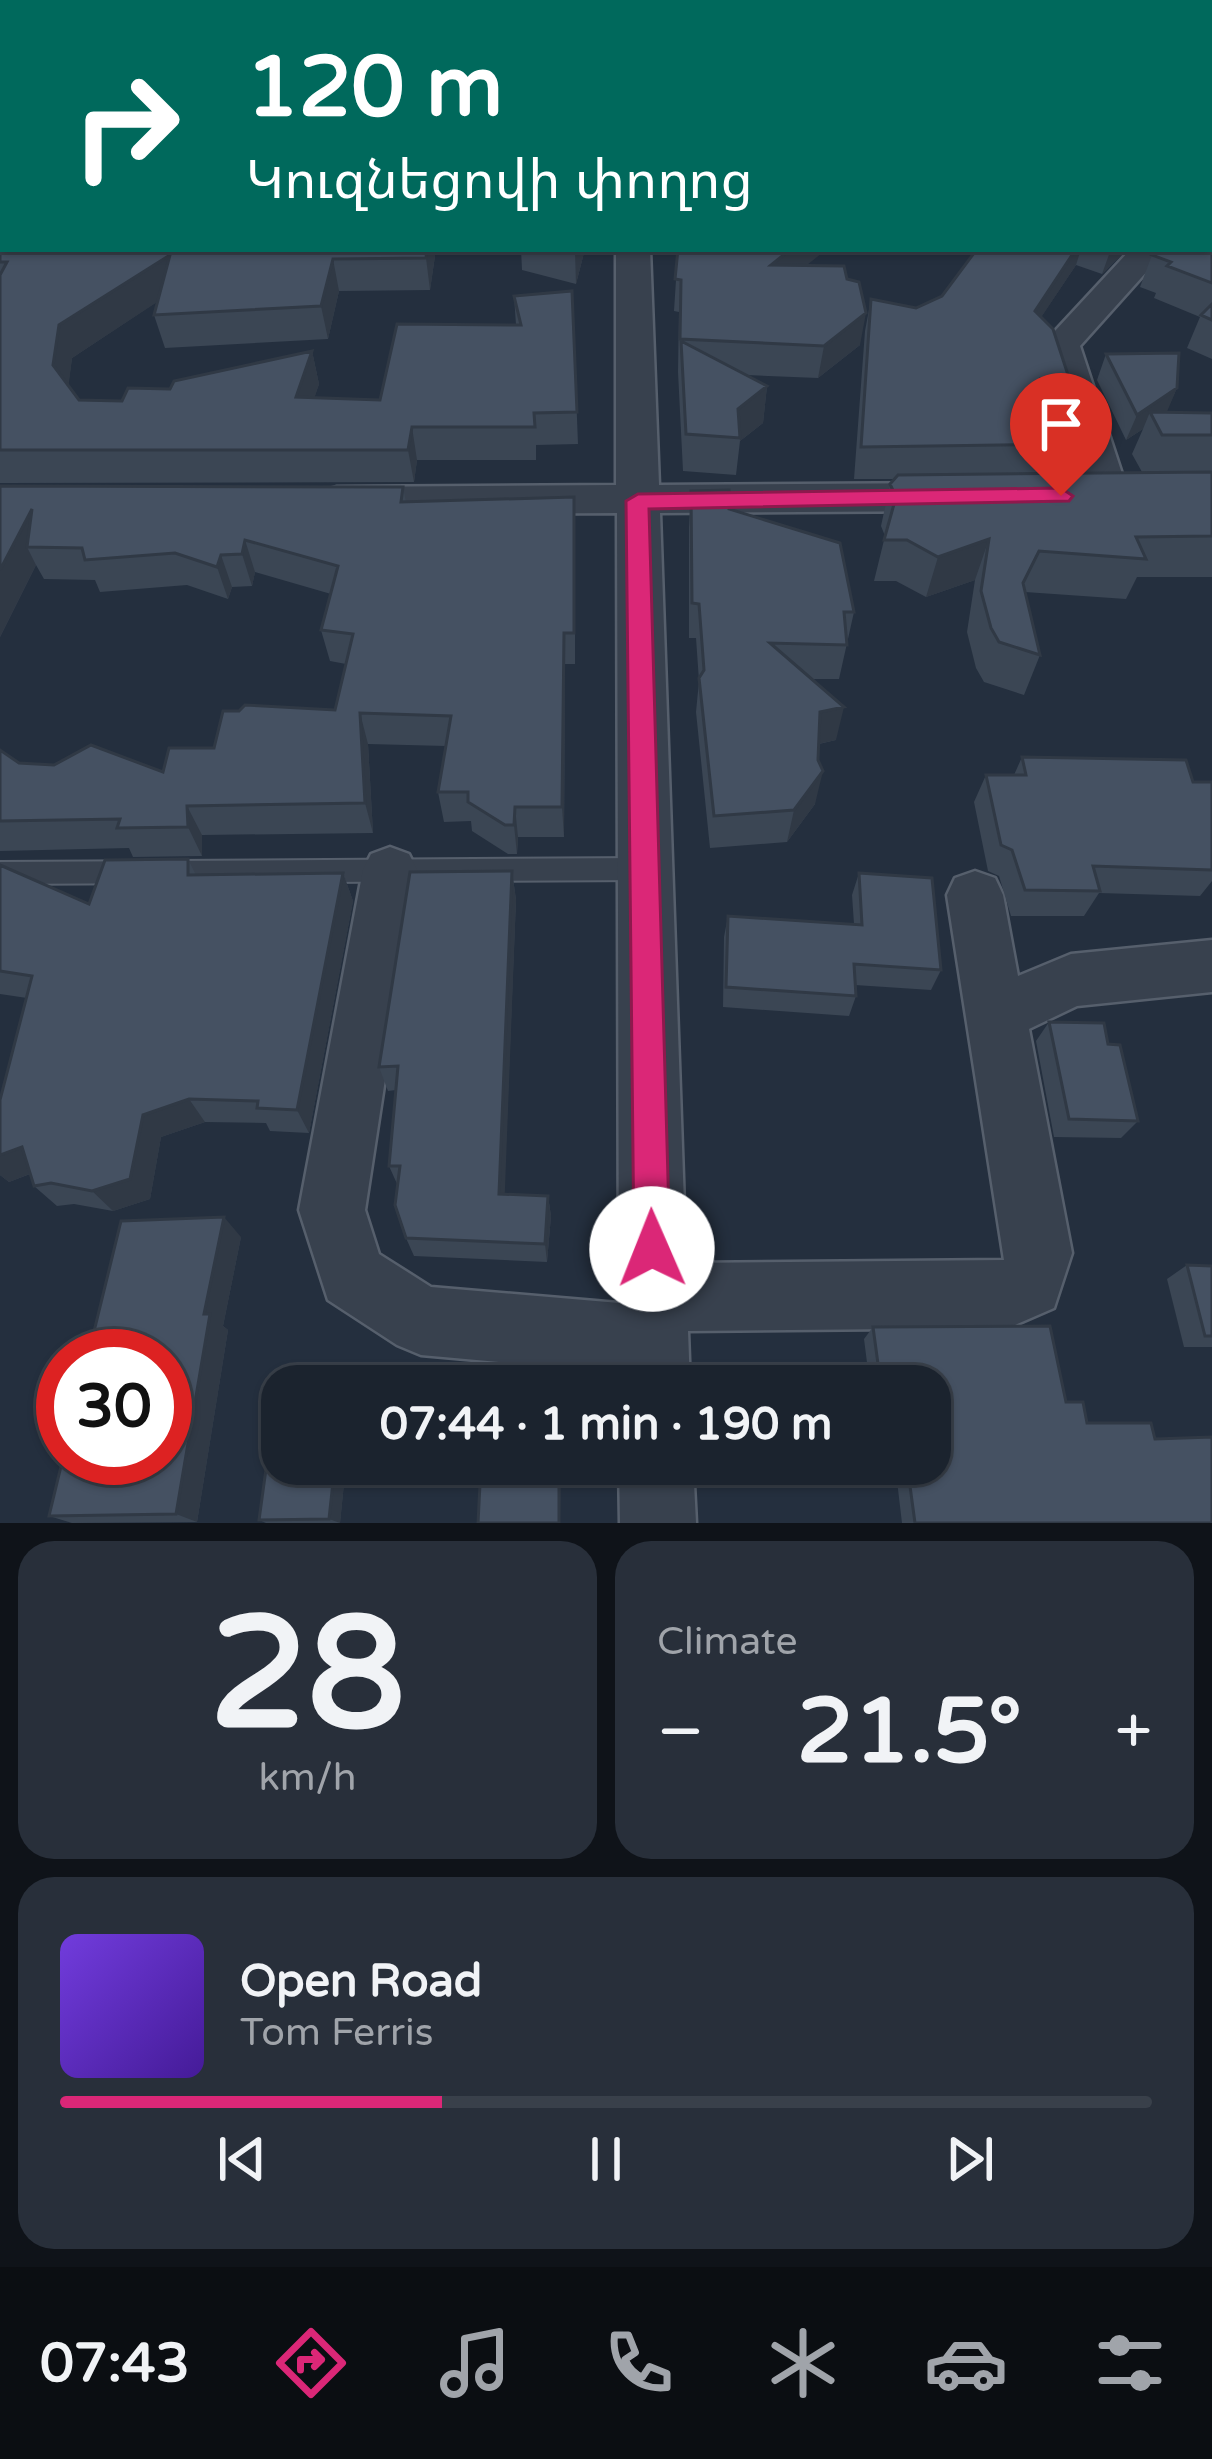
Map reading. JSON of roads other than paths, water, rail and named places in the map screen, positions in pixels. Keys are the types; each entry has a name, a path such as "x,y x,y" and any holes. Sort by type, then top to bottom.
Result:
{"street":[{"path":"633,252 654,1341"},
{"path":"1061,496 1129,495 1061,345 1162,252"},
{"path":"307,501 991,496"},
{"path":"390,870 332,1210 352,1276 421,1321 654,1341 1008,1294 1030,1284 1039,1253 975,896"},
{"path":"999,1014 1071,980 1212,966"},
{"path":"657,1485 658,1523"}],"lane":[{"path":"0,873 645,869"}]}
